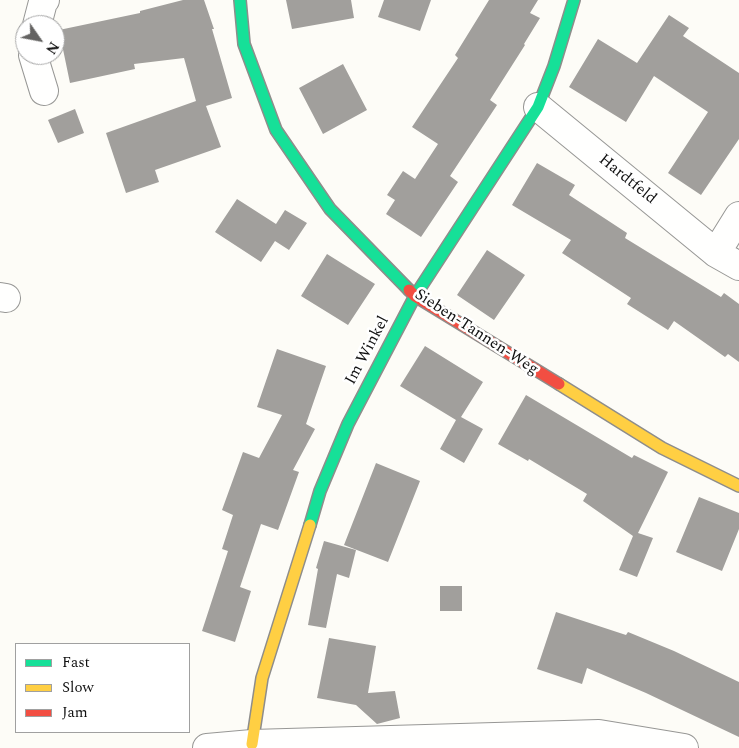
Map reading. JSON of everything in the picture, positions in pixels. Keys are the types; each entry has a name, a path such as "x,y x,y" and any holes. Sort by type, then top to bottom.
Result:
{"street":[{"path":"40,15 45,0"},
{"name":"Sieben-Tannen-Weg","path":"240,0 244,44 276,130 330,209 415,296 662,448 739,486"},
{"name":"Im Winkel","path":"252,744 262,678 290,594 320,490 348,424 415,296 538,107 554,66 574,0"},
{"path":"36,65 44,91"},
{"name":"Hardtfeld","path":"538,107 728,259 739,216"},
{"path":"207,748 252,744 598,734 684,748"}],"building":[{"path":"183,0 204,0 214,29 212,29 232,98 206,106 221,147 155,170 159,182 126,193 106,133 196,101 184,58 134,64 135,69 70,83 65,59 65,29 140,13 140,11"},
{"path":"286,0 351,0 354,18 292,29"},
{"path":"384,0 431,0 420,31 378,17"},
{"path":"489,0 538,0 530,13 540,18 490,100 497,105 450,176 458,182 421,237 386,214 395,200 387,195 403,171 415,179 438,144 412,127 458,58 455,55"},
{"path":"669,15 689,28 683,36 739,73 739,139 701,195 668,173 708,112 654,76 626,122 569,87 598,39 637,63"},
{"path":"343,64 367,110 323,134 299,88"},
{"path":"75,109 84,133 58,143 48,120"},
{"path":"537,163 575,185 569,195 627,233 625,238 721,297 724,293 739,304 739,362 728,354 725,357 674,321 668,330 627,304 631,298 562,253 571,240 512,205"},
{"path":"237,199 276,224 285,210 307,223 289,250 275,241 261,262 215,232"},
{"path":"487,250 525,275 494,320 457,295"},
{"path":"327,254 375,284 348,325 301,296"},
{"path":"425,346 483,382 461,417 483,429 464,463 440,449 456,420 400,386"},
{"path":"277,349 326,366 306,424 315,429 293,470 299,472 278,530 261,524 240,587 251,591 235,642 202,631 228,551 222,549 233,515 222,510 243,452 259,458 282,415 257,407"},
{"path":"526,395 632,458 634,455 668,472 638,533 653,538 637,577 619,570 633,536 583,501 587,494 529,459 528,461 498,444"},
{"path":"376,463 420,481 388,562 344,545"},
{"path":"699,497 739,513 739,529 722,571 676,552"},
{"path":"324,541 356,550 349,578 337,574 326,628 308,625 318,569 316,568"},
{"path":"440,586 462,586 462,611 440,611"},
{"path":"556,612 626,635 628,632 674,651 739,682 739,737 646,693 587,668 582,684 537,669"},
{"path":"329,638 376,646 368,693 395,691 400,718 377,724 356,705 317,698"}],"traffic: fast":[{"path":"240,0 244,44 276,130 330,209 409,290"},
{"path":"310,525 320,491 348,424 415,296 538,107 554,66 574,0"}],"traffic: slow":[{"path":"559,384 662,448 739,486"},
{"path":"252,744 262,678 310,525"}],"traffic: jam":[{"path":"409,290 415,296 559,384"}]}
